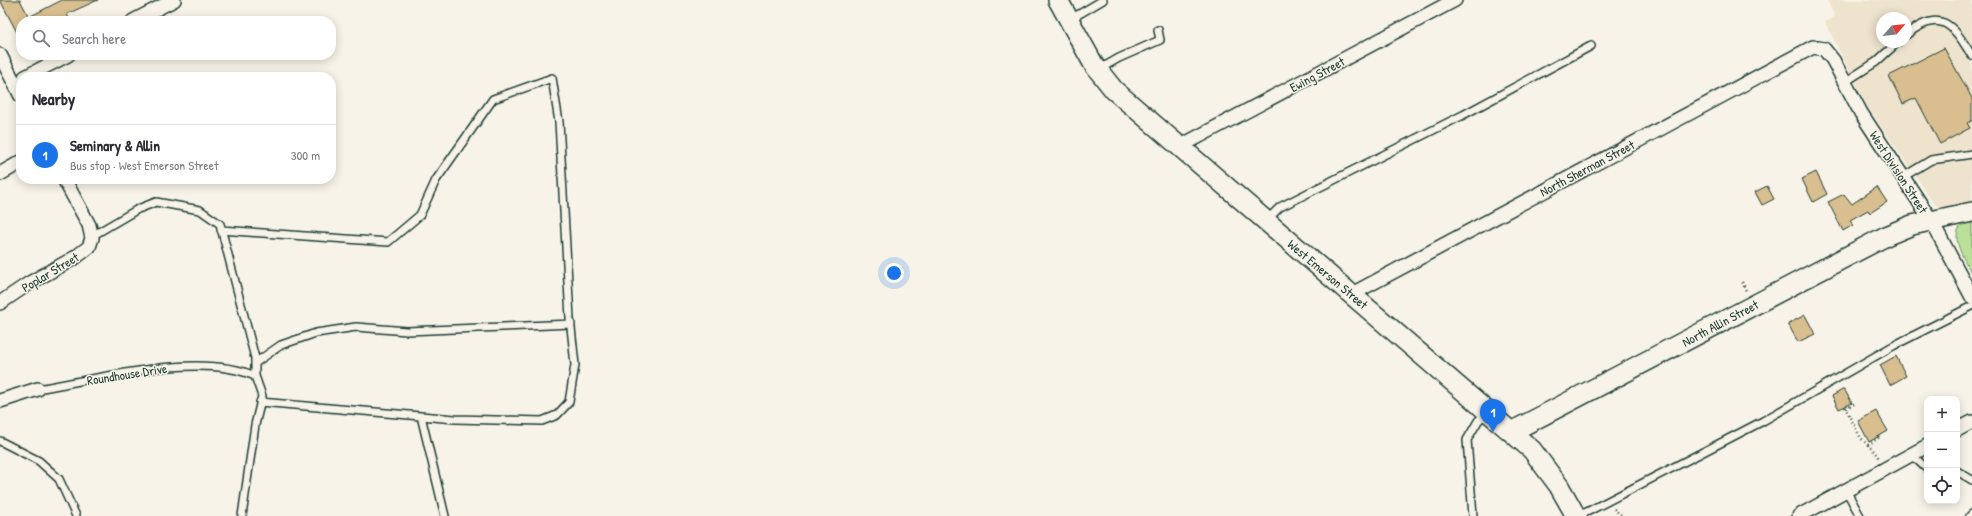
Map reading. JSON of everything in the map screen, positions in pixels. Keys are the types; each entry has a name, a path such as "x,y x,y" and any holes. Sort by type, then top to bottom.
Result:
{"street":[{"path":"143,16 174,0"},
{"name":"West Emerson Street","path":"1058,0 1098,70 1114,90 1511,432 1546,466 1577,516"},
{"name":"Ewing Street","path":"1179,147 1455,0"},
{"name":"North Sherman Street","path":"1352,294 1813,47 1824,49"},
{"name":"West Division Street","path":"1824,49 1833,60 1861,113 1931,220 1972,297"},
{"path":"0,55 16,75"},
{"path":"35,72 58,60"},
{"path":"0,174 16,165"},
{"path":"67,184 87,219 92,236"},
{"name":"North Allin Street","path":"1511,432 1858,249 1903,228 1931,220 1972,212"},
{"name":"Poplar Street","path":"0,303 28,284 86,250 92,236"},
{"name":"Roundhouse Drive","path":"0,401 38,389"},
{"path":"1960,428 1972,422"},
{"path":"1799,516 1924,448"}],"lane":[{"path":"1073,27 1103,0"},
{"path":"1912,31 1925,22 1940,21 1953,28 1972,56"},
{"path":"1098,70 1119,58 1160,40 1158,30"},
{"path":"1265,221 1280,207 1463,115 1590,46"},
{"path":"1845,82 1876,62 1891,48"},
{"path":"221,230 388,242 420,215 436,180 493,99 552,78 559,122 571,324 575,365 569,402 557,415 542,421 455,419 260,402"},
{"path":"1903,177 1931,160 1972,154"},
{"path":"92,236 138,209 156,202 200,210 220,224 255,363 255,376 262,396 255,425 242,516"},
{"path":"1577,516 1762,421 1893,346 1972,306"},
{"path":"255,363 281,345 316,333 356,327 407,331 571,324"},
{"name":"Roundhouse Drive","path":"38,389 123,374 190,365 231,368 255,376"},
{"path":"1473,516 1467,440 1478,421 1488,412"},
{"path":"421,416 445,516"},
{"path":"0,442 39,461 58,480 76,516"},
{"path":"1911,454 1926,468"},
{"path":"1960,473 1972,480"},
{"path":"1846,490 1860,516"}],"path":[{"path":"1856,403 1846,407 1859,433 1868,445 1874,449 1881,461"},
{"path":"1868,445 1881,436"}],"shaded area":[{"path":"1827,0 1972,0 1972,201 1941,209 1933,202 1867,106 1825,22 1835,17"}],"green space":[{"path":"1972,221 1972,274 1961,253 1957,237 1958,230 1963,224"}],"building":[{"path":"0,0 20,0 28,16 16,16 16,30"},
{"path":"62,0 98,0 67,14 68,16 31,16"},
{"path":"1944,48 1972,98 1972,121 1967,123 1970,128 1940,144 1916,98 1903,104 1889,76"},
{"path":"1816,172 1827,194 1813,202 1802,179"},
{"path":"1767,186 1774,199 1762,205 1755,192"},
{"path":"1877,187 1887,202 1870,213 1868,210 1850,220 1853,225 1843,231 1828,202 1844,194 1852,204"},
{"path":"1805,315 1815,334 1798,342 1788,324"},
{"path":"1896,356 1906,376 1890,385 1880,365"},
{"path":"1844,389 1852,403 1839,409 1832,396"},
{"path":"1876,411 1888,431 1869,442 1858,421"}],"place":[{"name":"Seminary & Allin","path":"1493,432"}]}
